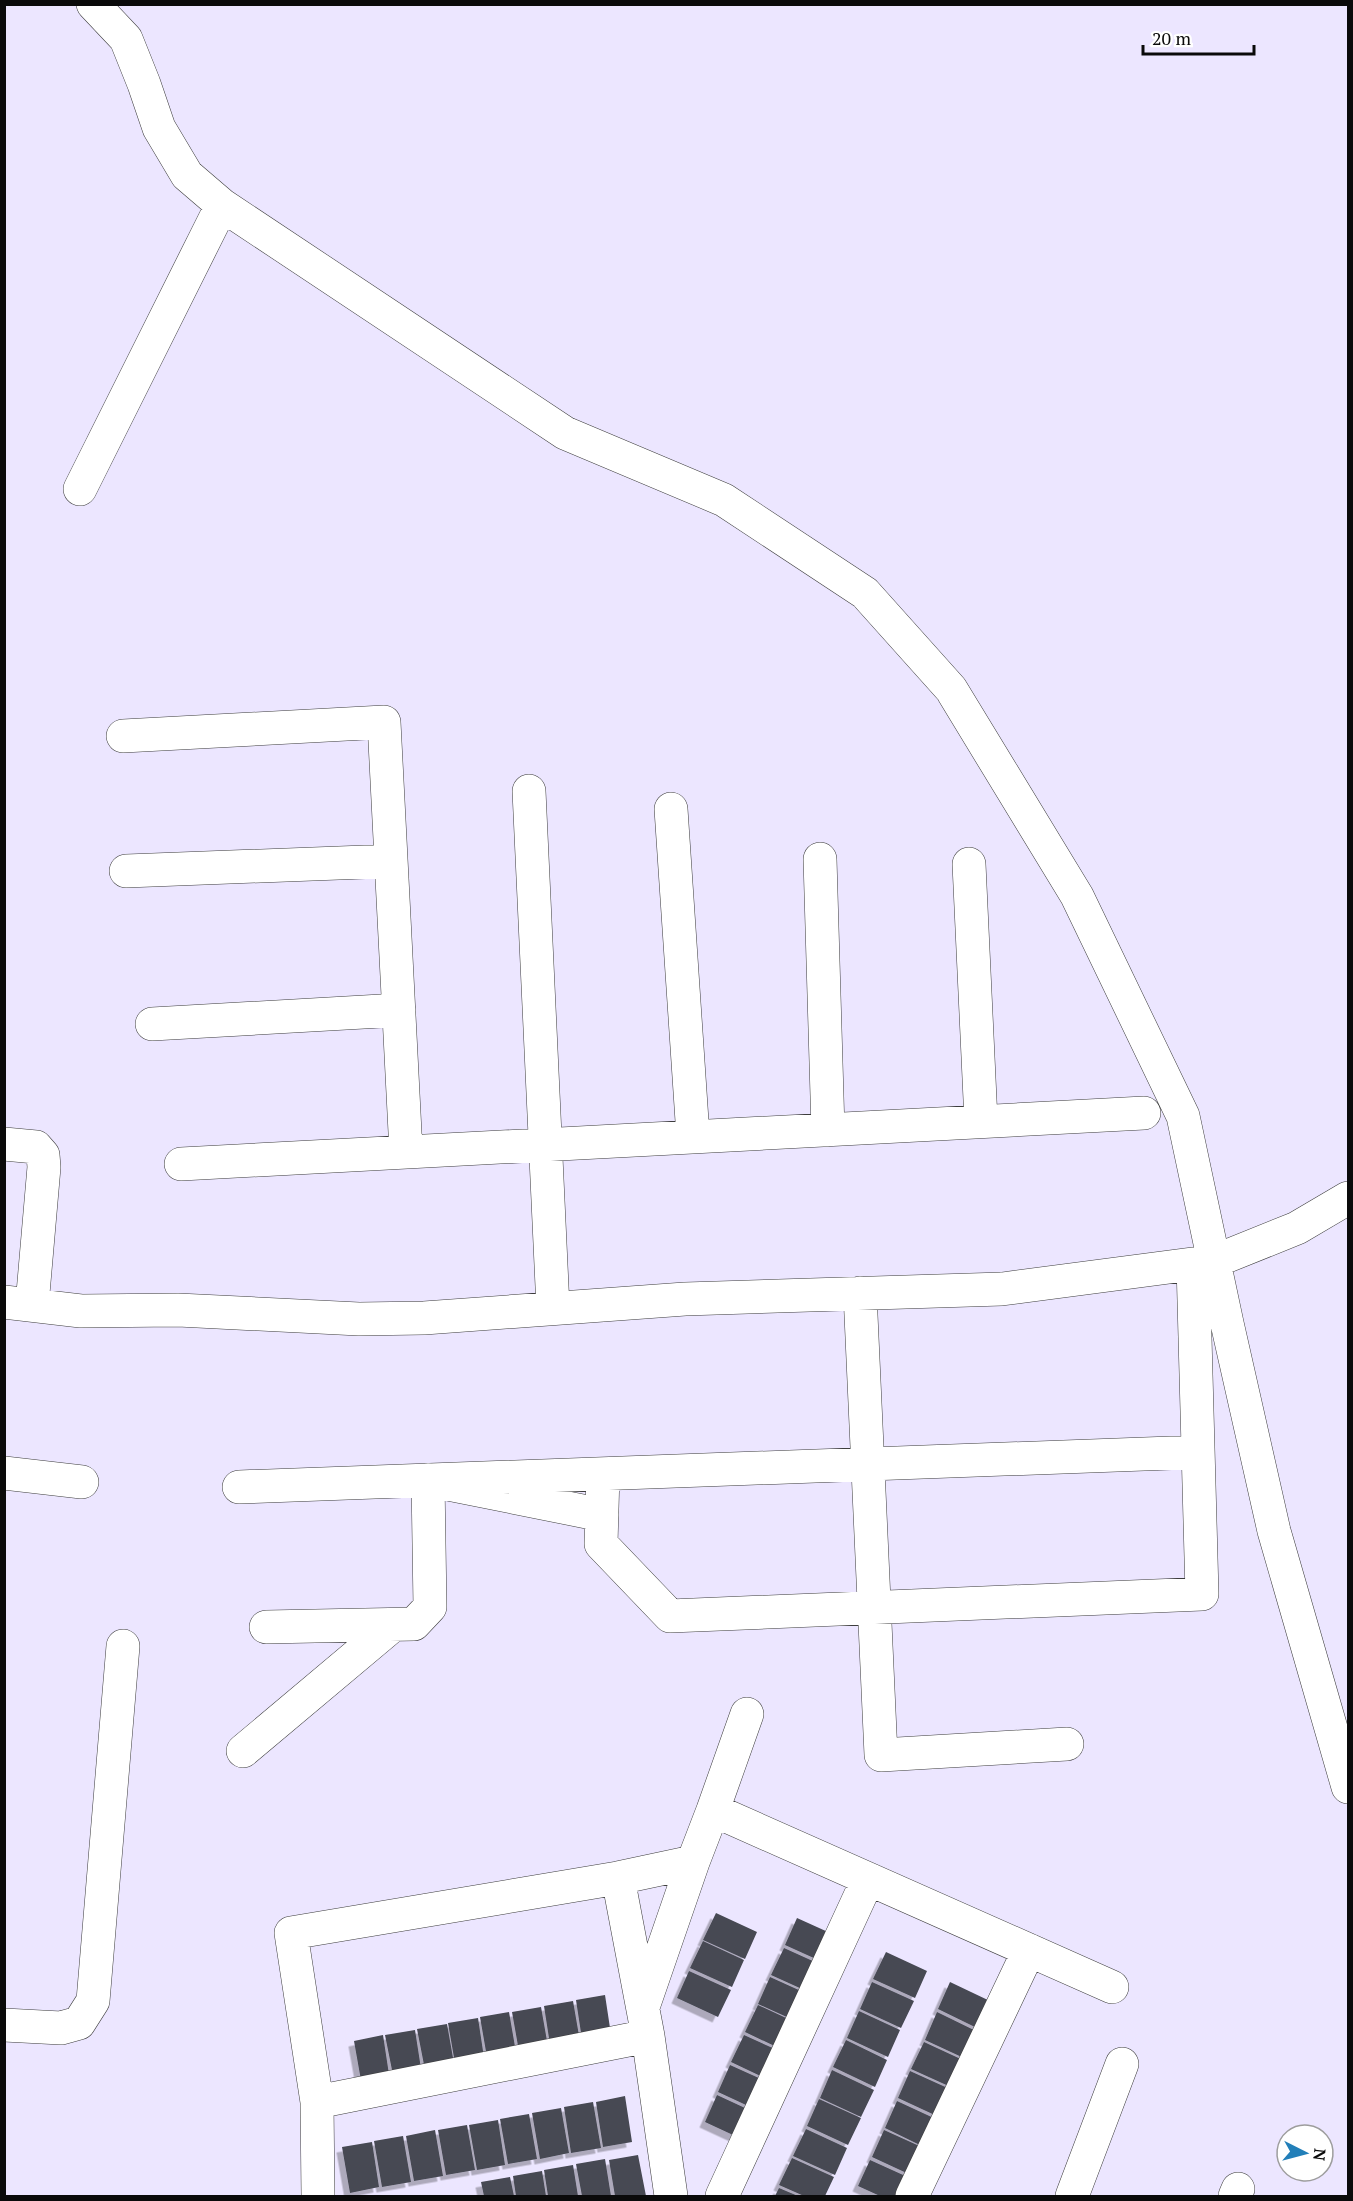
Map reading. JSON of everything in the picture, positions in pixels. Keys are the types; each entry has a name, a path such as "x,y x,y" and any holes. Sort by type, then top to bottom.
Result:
{"street":[{"path":"93,4 126,39 159,128 187,175 222,205 566,433 724,500 865,593 951,690 1077,896 1183,1116 1204,1262 1198,1452 1202,1594 670,1616 601,1544 603,1474"},
{"path":"80,489 222,205"},
{"path":"123,736 384,722 406,1152"},
{"path":"528,790 553,1308"},
{"path":"671,809 693,1136"},
{"path":"820,859 828,1130"},
{"path":"126,871 391,861"},
{"path":"969,864 981,1121"},
{"path":"152,1024 399,1010"},
{"path":"181,1164 1144,1113"},
{"path":"4,1144 36,1147 43,1155 44,1167 18,1304 81,1311 178,1310 359,1319 424,1318 685,1299 1002,1289 1204,1262 1297,1228 1348,1198"},
{"path":"1204,1262 1227,1323 1274,1531 1348,1787"},
{"path":"860,1293 881,1755 1067,1744"},
{"path":"239,1487 1198,1452"},
{"path":"4,1473 82,1482"},
{"path":"428,1480 602,1515"},
{"path":"266,1627 414,1624 430,1607 428,1480"},
{"path":"243,1751 393,1625"},
{"path":"4,2025 61,2028 79,2023 93,2001 123,1647"},
{"path":"646,2022 693,1862 747,1714"},
{"path":"713,1810 1112,1987"},
{"path":"318,2196 317,2102 291,1933 618,1878 693,1862"},
{"path":"618,1878 646,2022 671,2196"},
{"path":"722,2196 868,1879"},
{"path":"912,2196 1029,1950"},
{"path":"317,2102 646,2022"},
{"path":"1072,2196 1122,2064"}],"building":[{"path":"716,1913 757,1932 745,1959 703,1940"},
{"path":"797,1918 839,1937 827,1964 785,1945"},
{"path":"703,1941 744,1960 732,1987 690,1968"},
{"path":"784,1948 826,1967 813,1994 771,1975"},
{"path":"886,1952 927,1971 915,1998 873,1979"},
{"path":"689,1971 731,1990 718,2017 677,1998"},
{"path":"770,1977 812,1996 800,2023 758,2004"},
{"path":"872,1982 914,2001 901,2028 860,2009"},
{"path":"950,1982 992,2002 979,2029 938,2009"},
{"path":"605,1995 612,2041 583,2046 576,2000"},
{"path":"573,2001 581,2047 551,2051 544,2006"},
{"path":"758,2005 799,2024 787,2052 745,2032"},
{"path":"541,2007 549,2052 520,2057 512,2012"},
{"path":"859,2011 900,2030 888,2057 847,2038"},
{"path":"509,2012 517,2058 488,2063 480,2017"},
{"path":"937,2012 978,2032 966,2059 925,2040"},
{"path":"478,2018 485,2064 456,2069 448,2023"},
{"path":"447,2024 455,2069 426,2075 417,2029"},
{"path":"415,2030 422,2075 394,2080 385,2035"},
{"path":"383,2035 390,2081 362,2086 354,2041"},
{"path":"744,2035 786,2054 773,2082 731,2062"},
{"path":"846,2040 887,2060 875,2087 833,2067"},
{"path":"924,2042 965,2061 953,2088 911,2069"},
{"path":"730,2065 772,2084 759,2111 718,2092"},
{"path":"832,2070 874,2090 861,2117 820,2098"},
{"path":"910,2071 952,2090 939,2117 898,2098"},
{"path":"717,2095 758,2114 746,2141 705,2122"},
{"path":"625,2096 632,2142 603,2147 596,2102"},
{"path":"819,2099 861,2118 848,2145 807,2126"},
{"path":"897,2101 938,2120 926,2148 885,2128"},
{"path":"593,2102 601,2148 571,2153 564,2107"},
{"path":"561,2108 569,2153 540,2159 532,2113"},
{"path":"529,2114 537,2159 508,2164 500,2119"},
{"path":"498,2120 505,2165 477,2170 469,2125"},
{"path":"467,2125 475,2170 446,2175 438,2130"},
{"path":"806,2129 847,2148 835,2175 793,2156"},
{"path":"435,2130 443,2176 414,2181 406,2136"},
{"path":"884,2130 926,2149 913,2176 872,2157"},
{"path":"403,2136 411,2182 382,2187 374,2141"},
{"path":"372,2142 379,2187 350,2193 342,2147"},
{"path":"638,2155 646,2196 615,2196 609,2160"},
{"path":"792,2158 834,2177 825,2196 804,2196 779,2185"},
{"path":"605,2159 611,2196 582,2196 576,2164"},
{"path":"870,2160 912,2179 904,2196 880,2196 858,2186"},
{"path":"573,2165 578,2196 548,2196 544,2170"},
{"path":"542,2171 546,2196 516,2196 513,2176"},
{"path":"510,2177 514,2196 484,2196 481,2182"},
{"path":"779,2188 798,2196 775,2196"}]}
